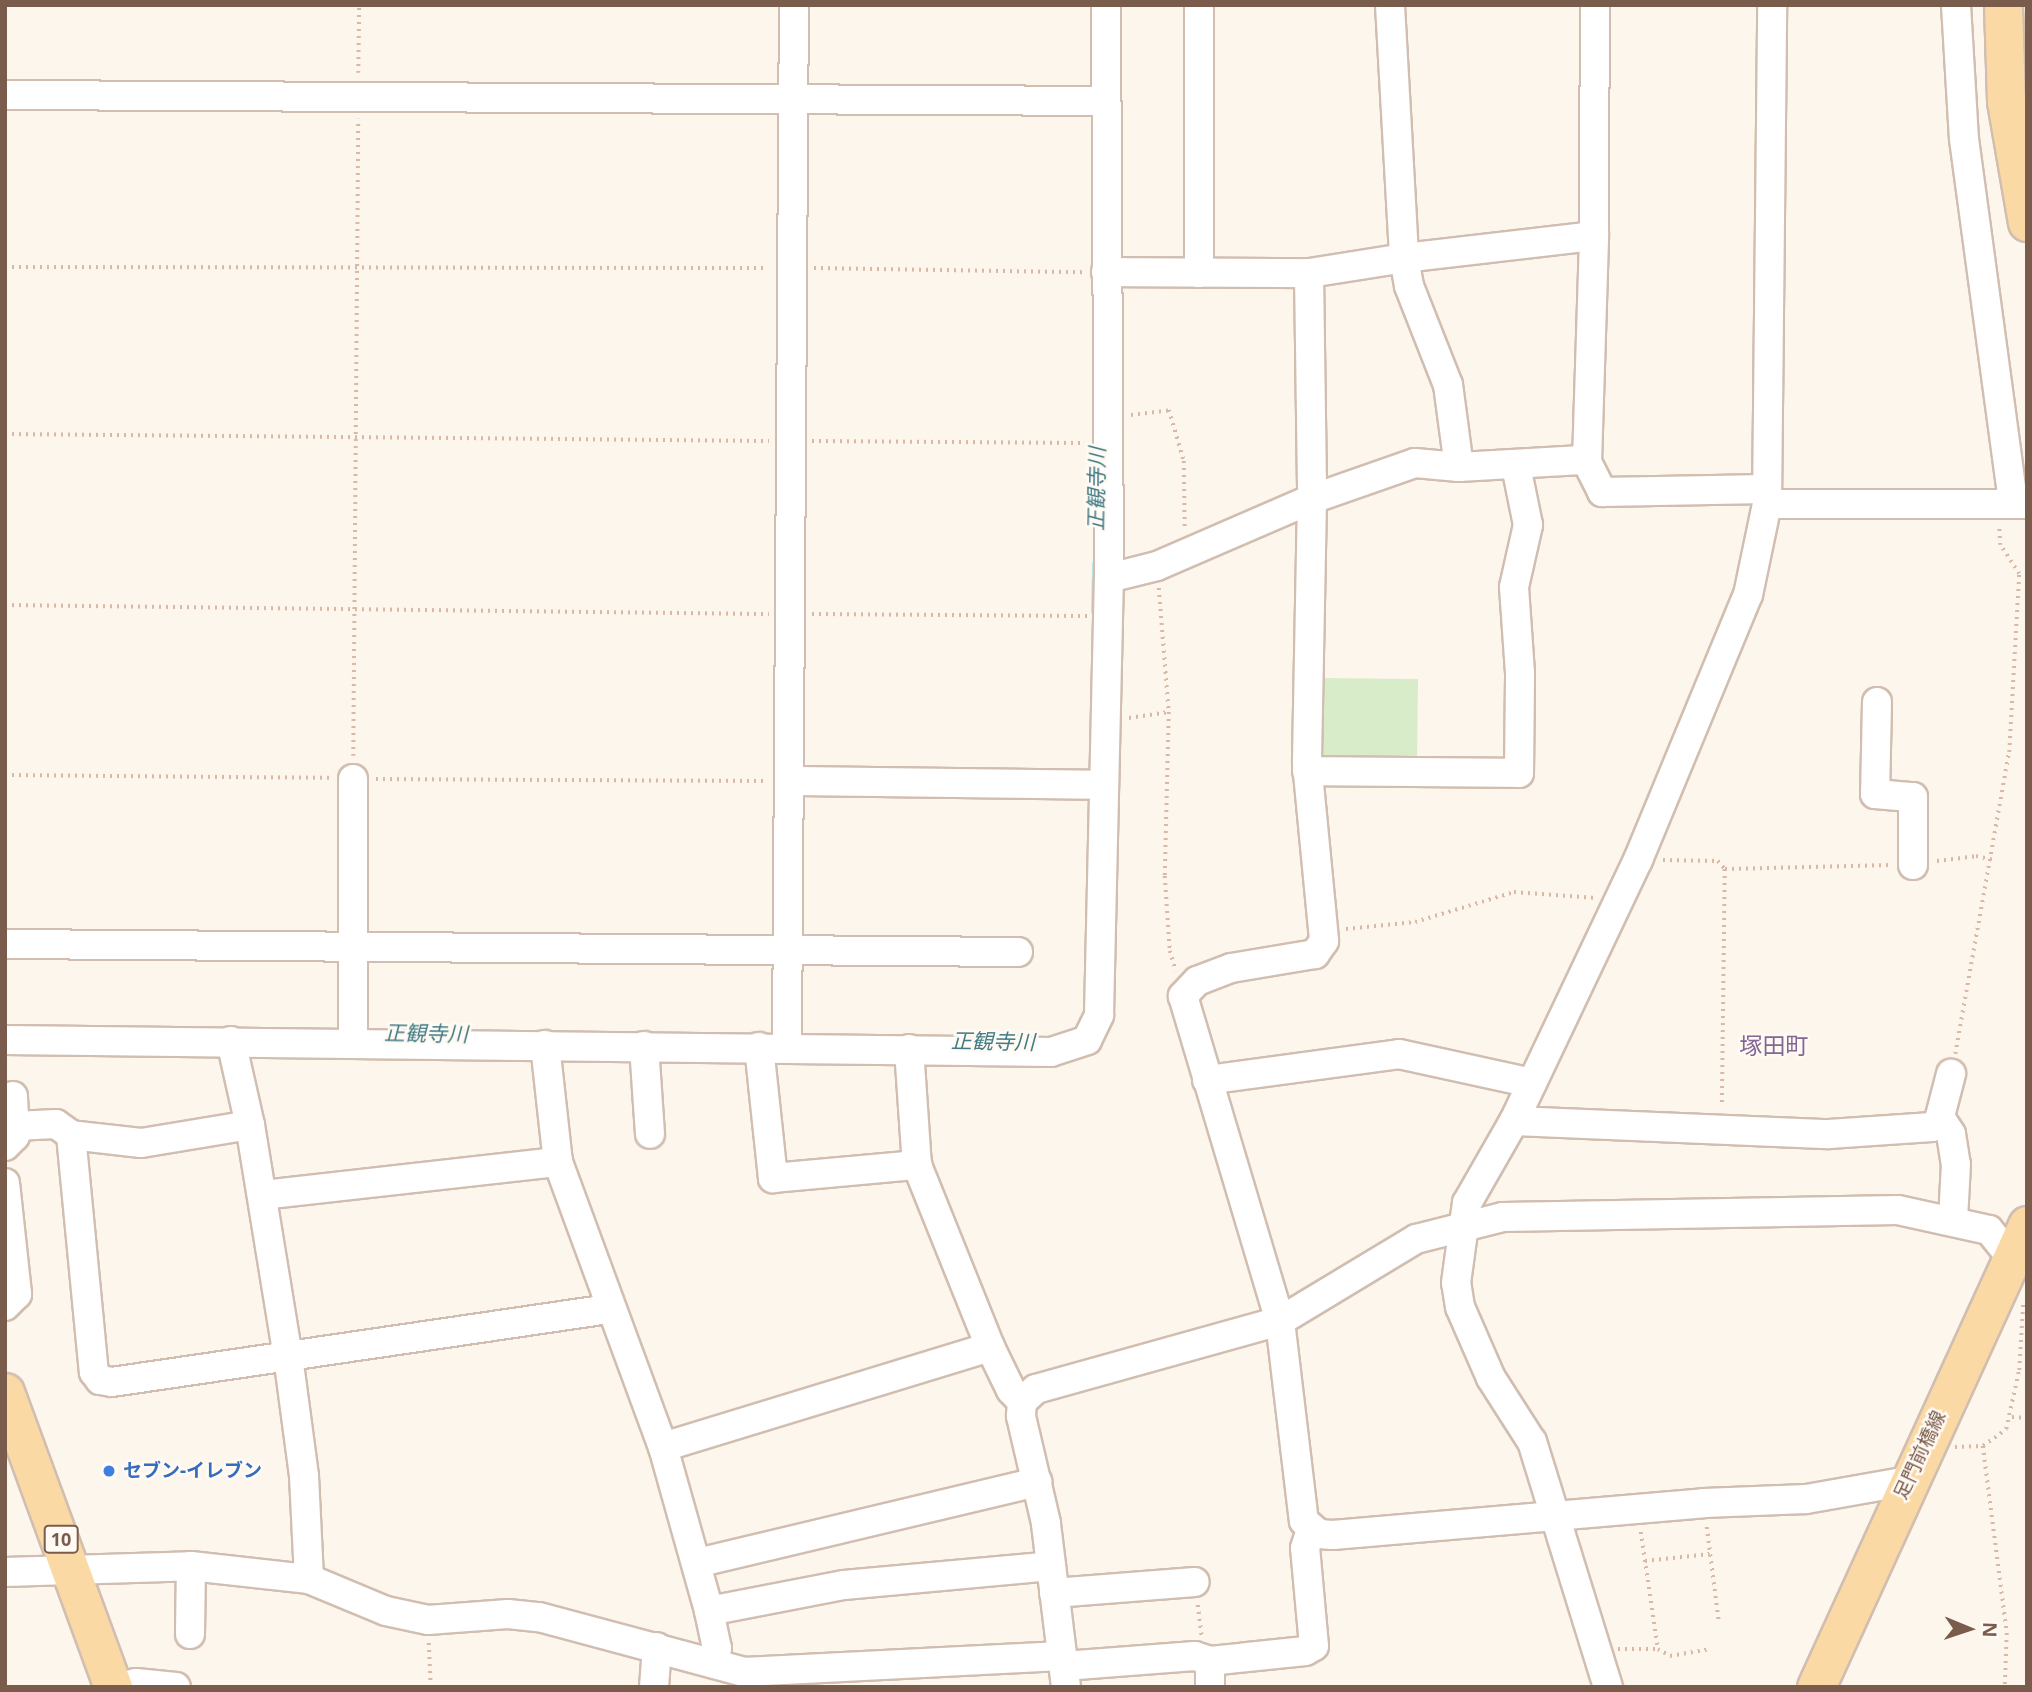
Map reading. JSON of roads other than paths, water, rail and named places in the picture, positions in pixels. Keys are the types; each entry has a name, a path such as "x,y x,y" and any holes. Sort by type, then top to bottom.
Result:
{"main road":[{"path":"2003,5 2006,101 2027,222"},
{"name":"足門前橋線","path":"1816,1687 2010,1256 2027,1224"},
{"name":"10","path":"5,1392 75,1573 113,1687"}],"street":[{"path":"787,1047 794,5"},
{"path":"1199,5 1199,273"},
{"path":"1390,5 1404,258 1409,286 1448,385 1460,467"},
{"path":"1595,5 1594,236 1587,462 1602,492 2014,503 1964,139 1955,5"},
{"path":"1608,1687 1532,1442 1491,1378 1460,1307 1457,1283 1467,1203 1514,1121 1638,860 1748,595 1767,497 1772,5"},
{"path":"5,1040 1051,1052 1073,1048 1096,1030 1109,578 1105,101 1107,6"},
{"path":"5,95 358,94 1105,101"},
{"path":"1106,272 1309,272 1594,236"},
{"path":"5,1572 75,1573 191,1566 309,1579 386,1611 428,1620 529,1616 657,1647 714,1664 746,1680 1064,1670 1195,1656 1210,1674 1305,1651 1314,1646 1305,1548 1311,1530 1302,1513 1280,1321 1183,996 1197,981 1231,968 1315,954 1321,949 1324,932 1307,771 1311,499 1309,272"},
{"path":"1109,578 1157,566 1311,499 1415,463 1460,467 1587,462"},
{"path":"1307,771 1519,773 1520,673 1514,587 1528,525 1516,466"},
{"path":"1877,702 1875,794 1913,796 1913,865"},
{"path":"352,779 353,1043"},
{"path":"790,781 1102,785"},
{"path":"5,944 1018,952"},
{"path":"231,1041 250,1125 288,1356 304,1476 309,1579"},
{"path":"545,1045 558,1161 609,1309 663,1447 709,1611 717,1648 714,1664"},
{"path":"644,1046 650,1135"},
{"path":"759,1047 773,1178 917,1166"},
{"path":"909,1049 917,1166 990,1347 1011,1390 1022,1402"},
{"path":"1207,1080 1399,1054 1532,1083"},
{"path":"1514,1121 1829,1134 1931,1127 1940,1117 1951,1074"},
{"path":"13,1096 10,1136 56,1124 71,1135 141,1143 250,1125"},
{"path":"1940,1117 1951,1134 1956,1164 1953,1220"},
{"path":"71,1135 94,1372 100,1380 288,1356 609,1309"},
{"path":"262,1195 558,1161"},
{"path":"5,1183 17,1294 5,1306"},
{"path":"1064,1670 1038,1482 1021,1416 1022,1402 1036,1389 1280,1321 1416,1239 1465,1224 1527,1216 1898,1210 1989,1230 2010,1256"},
{"path":"663,1447 990,1347"},
{"path":"1311,1530 1334,1535 1704,1503 1806,1499 1915,1466"},
{"path":"695,1554 1038,1482"},
{"path":"695,1554 804,1523"},
{"path":"190,1634 191,1566"},
{"path":"709,1611 844,1586 1053,1580 1195,1582"},
{"path":"654,1687 657,1647"},
{"path":"119,1687 136,1683 176,1687"}],"waterway":[{"name":"正観寺川","path":"1094,612 1095,564"}],"place":[{"name":"セブン-イレブン","path":"109,1471"}],"district":[{"name":"塚田町","path":"1774,1045"}]}
